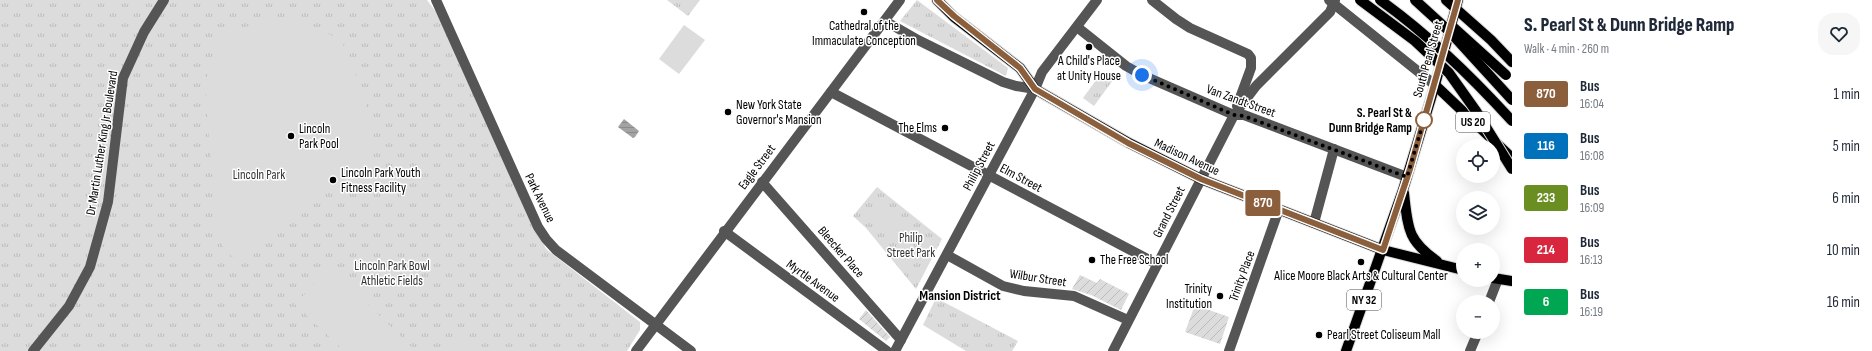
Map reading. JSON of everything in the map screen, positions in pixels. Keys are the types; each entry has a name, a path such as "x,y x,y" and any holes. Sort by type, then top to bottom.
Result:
{"main road":[{"name":"Madison Avenue","path":"937,0 954,16 1020,68 1035,89 1128,143 1201,179 1383,250 1456,268"},
{"path":"1360,0 1415,41 1449,73 1476,111 1512,169"},
{"path":"1380,0 1414,26 1446,54 1512,121"},
{"path":"1415,0 1449,31 1512,100"},
{"path":"1422,0 1512,81"},
{"path":"1446,0 1457,4 1512,62"},
{"name":"South Pearl Street","path":"1346,351 1403,190 1435,85 1457,4"},
{"name":"US 20","path":"1435,85 1512,158"},
{"path":"1403,190 1408,226 1412,238 1424,252 1442,265"},
{"path":"1500,280 1512,281"},
{"path":"1500,282 1512,288"}],"street":[{"name":"Dr Martin Luther King Jr Boulevard","path":"33,351 69,306 90,266 108,202 123,78 144,32 164,0"},
{"name":"Park Avenue","path":"436,0 502,150 538,227 546,239 556,250 691,351"},
{"name":"Eagle Street","path":"636,351 724,231 900,0"},
{"name":"Philip Street","path":"895,351 1035,89 1042,72 1097,0"},
{"path":"1152,0 1190,28 1248,54 1252,63 1234,115"},
{"path":"1333,1 1435,85"},
{"name":"Grand Street","path":"1113,351 1234,115 1256,86 1313,31 1330,12 1333,1"},
{"path":"885,21 918,40 1003,82 1035,89"},
{"name":"Van Zandt Street","path":"1077,27 1126,66 1142,75 1234,115 1244,116 1407,177"},
{"name":"Elm Street","path":"831,92 1157,264"},
{"path":"1314,223 1334,149"},
{"name":"Bleecker Place","path":"762,182 901,340"},
{"name":"Trinity Place","path":"1229,351 1279,210"},
{"name":"Myrtle Avenue","path":"724,231 887,351"},
{"name":"Wilbur Street","path":"947,255 1002,286 1024,291 1074,296 1128,320"},
{"path":"1472,349 1476,339"}],"green space":[{"name":"Lincoln Park","path":"0,0 427,0 436,12 546,249 640,322 640,330 627,351 0,351"},
{"path":"667,0 700,0 688,16"},
{"path":"917,0 1008,68 1006,76 900,21"},
{"name":"Lincoln Park Pool","path":"286,21 317,28 339,40 344,46 355,73 373,127 372,146 367,150 376,160 336,194 331,189 248,258 236,258 228,253 217,235 206,101 207,76 217,40 242,28 267,22"},
{"path":"684,25 705,40 679,74 659,59"},
{"path":"1102,72 1113,80 1094,106 1083,98"},
{"name":"Philip Street Park","path":"877,187 942,239 916,289 866,228 853,216"},
{"path":"881,201 908,225 895,240 868,216"},
{"path":"330,268 416,351 344,351 295,304"},
{"path":"1080,275 1097,283 1100,279 1129,294 1121,310 1091,295 1072,289"},
{"path":"936,298 1018,341 1012,351 966,351 923,325"},
{"path":"1195,305 1229,317 1220,344 1185,332"},
{"path":"866,310 890,337 886,341 859,319"},
{"path":"463,331 483,351 444,351"}],"shaded area":[{"path":"624,119 639,131 635,137 633,138 618,127"}],"bus line":[{"name":"870","path":"937,0 954,16 1020,68 1035,89 1128,143 1201,179 1383,250 1410,169 1458,0"}],"place":[{"name":"Cathedral of the Immaculate Conception","path":"864,12"},
{"name":"A Child's Place at Unity House","path":"1089,47"},
{"name":"New York State Governor's Mansion","path":"728,112"},
{"name":"S. Pearl St & Dunn Bridge Ramp","path":"1424,120"},
{"name":"The Elms","path":"945,128"},
{"name":"Lincoln Park Pool","path":"291,136"},
{"name":"Lincoln Park Youth Fitness Facility","path":"333,180"},
{"name":"The Free School","path":"1092,260"},
{"name":"Alice Moore Black Arts & Cultural Center","path":"1361,262"},
{"name":"Trinity Institution","path":"1220,296"},
{"name":"Pearl Street Coliseum Mall","path":"1319,335"}],"district":[{"name":"Mansion District","path":"960,295"}],"route":[{"path":"1142,75 1234,115 1244,116 1407,177 1424,120"}],"park label":[{"name":"Lincoln Park Bowl Athletic Fields","path":"392,274"}]}
